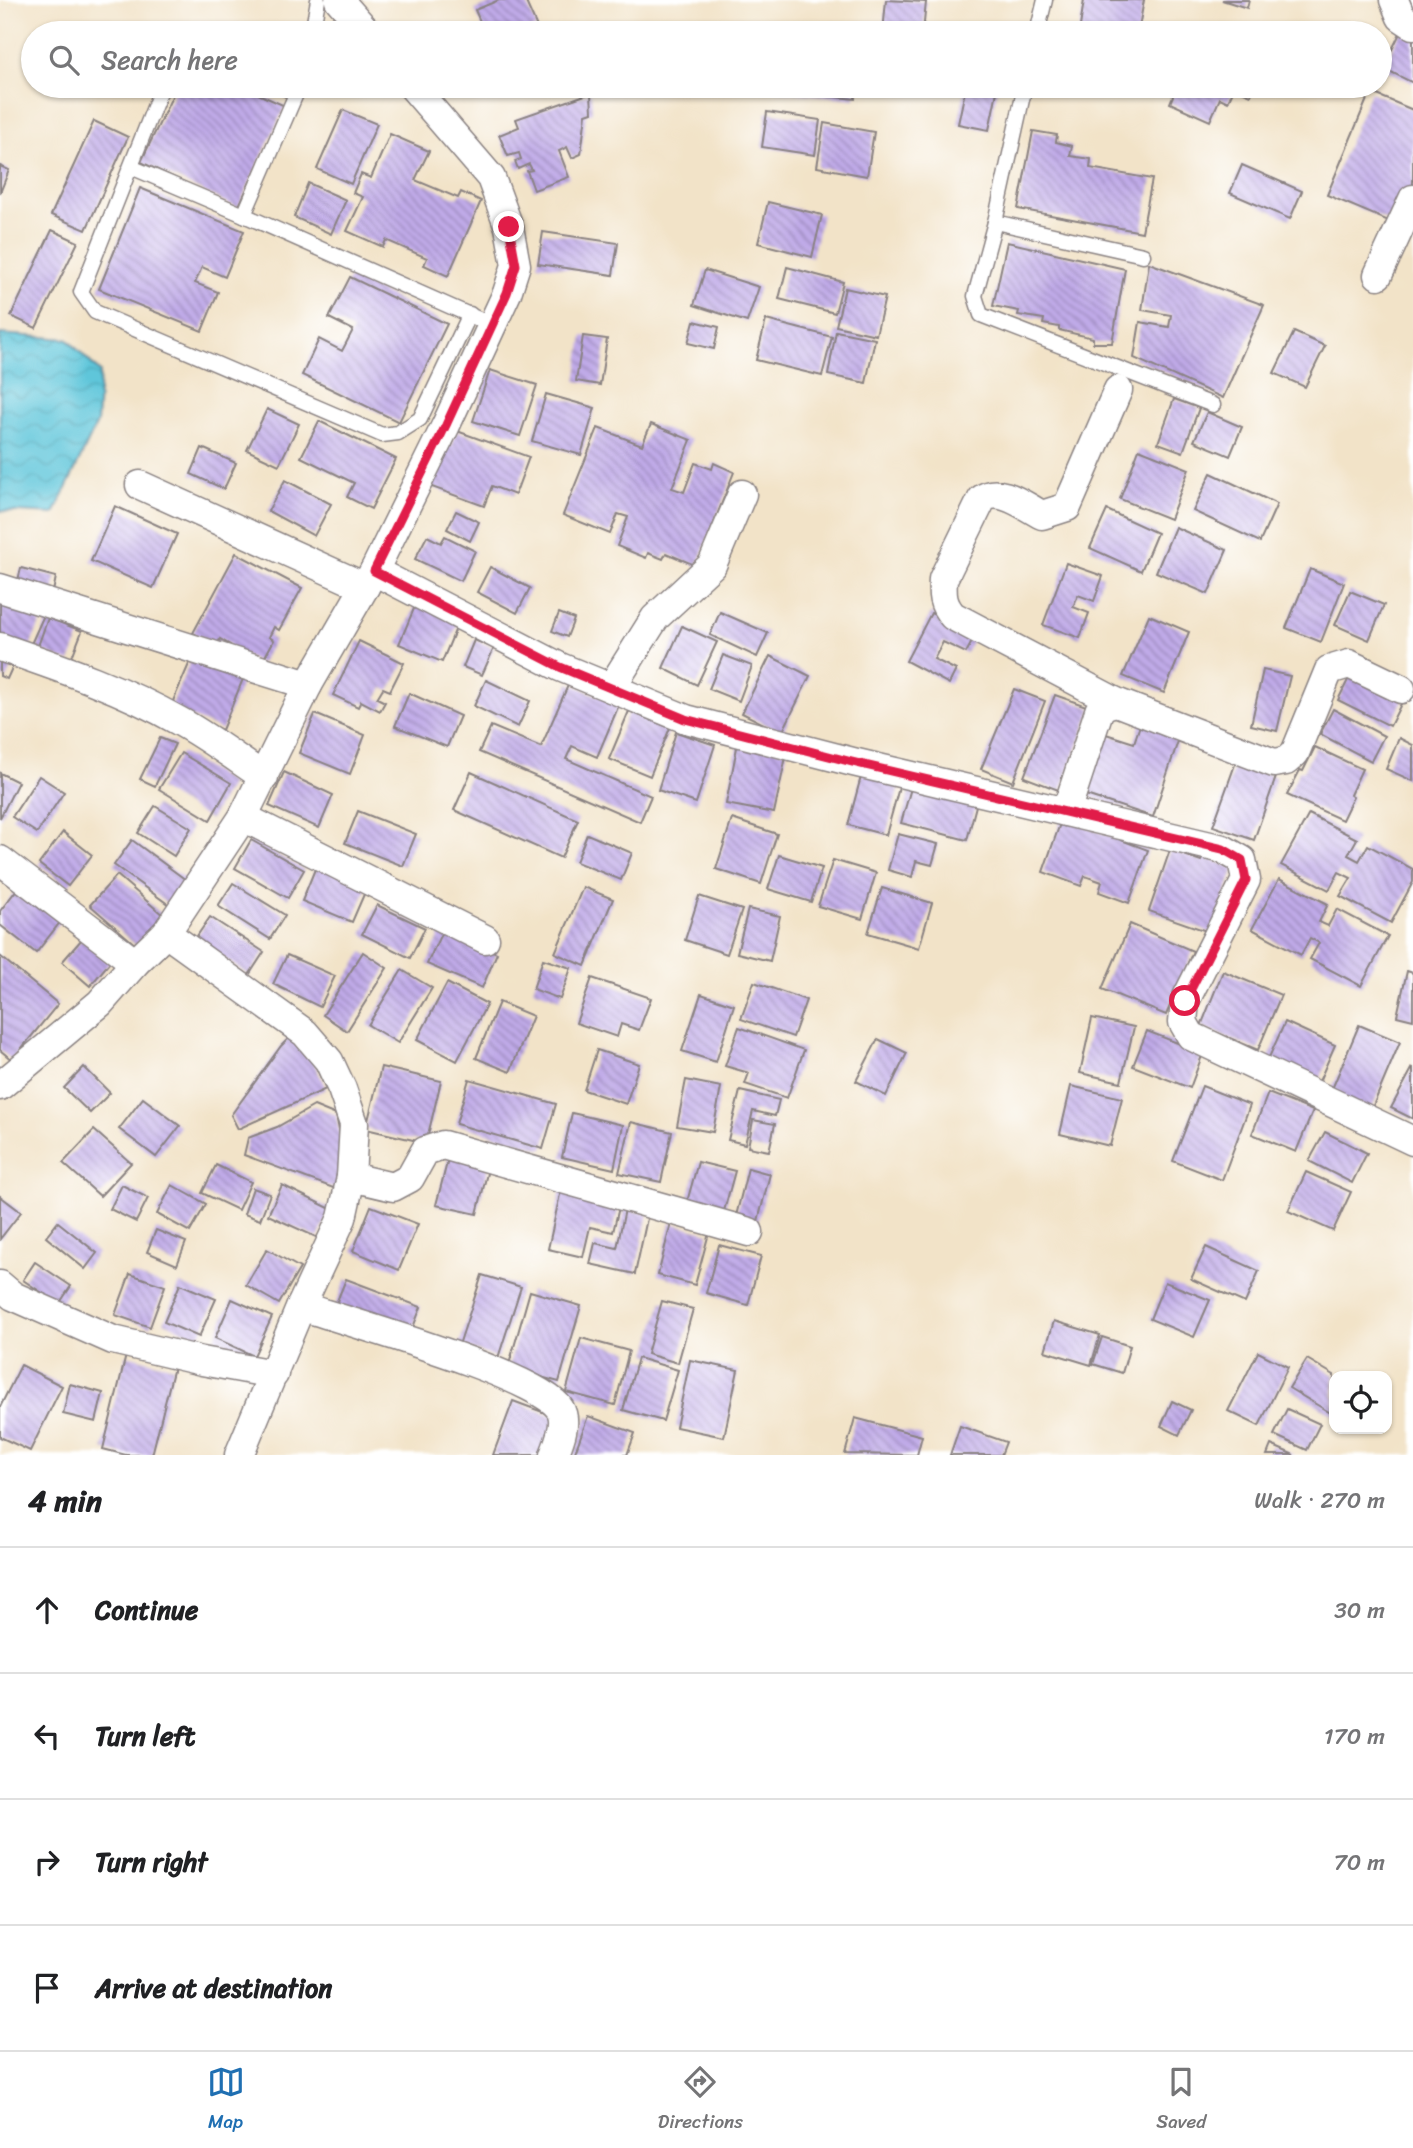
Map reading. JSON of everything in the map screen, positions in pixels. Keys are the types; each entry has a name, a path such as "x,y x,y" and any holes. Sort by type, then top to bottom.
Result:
{"street":[{"path":"339,0 357,21"},
{"path":"1394,0 1401,18 1413,25"},
{"path":"0,1086 100,1003 166,933 243,817 308,685 369,579 446,425 481,320 507,293 516,265 509,227 491,178 422,98"},
{"path":"1378,275 1413,199"},
{"path":"1118,390 1068,507 1042,515 1010,498 995,494 982,499 943,579 944,607 953,617 1116,702 1274,763 1286,761 1295,753 1329,670 1349,664 1401,690"},
{"path":"140,485 369,579 560,667 685,719 852,762 1223,849 1242,860 1246,880 1185,1001 1183,1022 1191,1036 1413,1141"},
{"path":"611,688 655,618 712,565 741,494"},
{"path":"0,588 308,685"},
{"path":"0,648 59,667 179,721 264,777"},
{"path":"1066,812 1099,710 1116,702"},
{"path":"243,817 485,939"},
{"path":"0,860 135,963"},
{"path":"166,933 304,1033 329,1061 354,1124 351,1177 342,1218 239,1455"},
{"path":"351,1177 393,1187 410,1178 425,1151 443,1145 749,1232"},
{"path":"0,1285 13,1296 113,1340 202,1361 274,1374"},
{"path":"302,1307 490,1368 553,1398 562,1412 562,1434 554,1455"}],"lane":[{"path":"314,21 317,0"},
{"path":"1040,21 1045,0"},
{"path":"131,167 481,320 421,419 398,433 382,435 96,312 81,292 131,167 160,98"},
{"path":"244,215 295,98"},
{"path":"1022,98 995,222 975,296 981,315 1213,405"},
{"path":"995,222 1143,255"}],"water":[{"path":"0,334 67,339 100,372 97,423 54,514 0,511"}],"building":[{"path":"499,0 525,0 534,21 480,21 475,10"},
{"path":"886,0 926,2 924,21 884,21"},
{"path":"1084,0 1144,0 1140,21 1081,21"},
{"path":"1222,0 1249,0 1247,8"},
{"path":"1401,31 1413,37 1413,83 1392,72 1392,50"},
{"path":"171,98 267,98 285,106 238,208 141,162"},
{"path":"577,98 591,98 592,112 586,114 581,154 572,158 567,147 559,151 569,177 534,190 527,171 532,170 529,164 518,169 515,161 521,159 519,153 508,156 499,135 519,127 516,119"},
{"path":"963,98 996,98 989,130 958,124"},
{"path":"1172,98 1220,98 1210,121 1170,103"},
{"path":"1367,98 1384,98 1413,110 1413,190 1398,225 1327,195"},
{"path":"343,110 377,124 351,184 317,169"},
{"path":"767,112 820,120 815,155 762,147"},
{"path":"94,121 128,137 86,230 51,215"},
{"path":"824,123 874,132 867,176 817,167"},
{"path":"1033,131 1057,135 1056,142 1072,146 1070,156 1091,159 1090,168 1152,179 1142,232 1018,209"},
{"path":"390,134 429,151 415,180 458,198 461,192 481,201 448,276 424,265 427,258 386,240 383,247 347,231 363,197 353,193 361,174 371,178"},
{"path":"1242,165 1302,191 1290,219 1230,193"},
{"path":"0,166 9,170 0,193"},
{"path":"308,183 346,200 331,234 294,217"},
{"path":"140,188 244,231 225,277 202,267 195,283 218,292 202,331 99,289"},
{"path":"768,202 822,215 812,257 758,243"},
{"path":"52,230 78,242 36,328 11,316"},
{"path":"543,232 618,243 613,275 538,264"},
{"path":"1007,242 1125,269 1112,343 1093,343 1093,338 1043,324 1044,319 1018,315 1019,311 993,306"},
{"path":"1149,263 1264,305 1223,398 1134,358 1140,322 1169,327 1171,315 1142,310"},
{"path":"787,267 843,282 835,313 779,299"},
{"path":"705,270 759,287 747,322 694,305"},
{"path":"350,277 447,324 399,422 302,375 319,339 342,351 353,330 329,318"},
{"path":"845,288 885,297 876,335 836,326"},
{"path":"766,320 832,337 822,376 756,360"},
{"path":"694,321 719,327 714,349 688,343"},
{"path":"836,331 875,339 866,383 828,375"},
{"path":"1294,332 1325,346 1305,387 1274,373"},
{"path":"583,336 607,339 600,385 576,381"},
{"path":"490,370 537,385 520,436 473,421"},
{"path":"546,394 595,408 581,455 532,441"},
{"path":"1174,399 1199,408 1183,452 1158,443"},
{"path":"267,409 299,424 279,465 247,450"},
{"path":"1207,412 1242,427 1230,456 1194,441"},
{"path":"319,421 396,459 371,509 347,497 354,483 301,457"},
{"path":"651,424 691,440 672,488 684,492 695,463 712,469 714,463 734,472 697,566 666,553 663,559 648,553 646,558 617,546 628,517 618,514 610,534 563,515 598,428 642,445"},
{"path":"457,431 529,457 515,495 492,486 484,506 429,486 444,443 452,446"},
{"path":"202,448 236,463 224,489 191,474"},
{"path":"1139,449 1189,469 1170,519 1120,499"},
{"path":"1211,473 1277,504 1260,542 1193,511"},
{"path":"285,480 331,504 314,536 268,511"},
{"path":"115,506 177,534 153,588 91,561"},
{"path":"1107,510 1157,533 1141,571 1090,548"},
{"path":"456,511 479,522 470,541 447,529"},
{"path":"1175,527 1227,550 1208,594 1156,572"},
{"path":"427,536 441,543 445,536 475,551 461,581 415,559"},
{"path":"236,553 302,588 279,630 274,627 269,637 274,640 261,664 229,647 230,645 220,639 217,646 193,633"},
{"path":"1066,563 1103,576 1094,601 1078,595 1073,607 1089,613 1080,638 1043,625"},
{"path":"490,567 530,588 517,613 477,592"},
{"path":"21,568 56,577 52,597 16,589"},
{"path":"1310,569 1344,583 1321,642 1286,628"},
{"path":"1350,591 1384,605 1369,640 1335,625"},
{"path":"0,594 44,615 27,653 0,640"},
{"path":"418,599 461,616 442,662 399,644"},
{"path":"720,612 768,633 757,657 710,635"},
{"path":"559,613 574,619 567,637 552,631"},
{"path":"931,613 975,636 966,653 943,642 934,659 956,670 949,684 906,661"},
{"path":"1149,615 1189,632 1164,693 1123,676"},
{"path":"48,618 82,631 70,662 37,649"},
{"path":"682,626 717,642 697,685 663,668"},
{"path":"474,640 494,648 482,675 463,667"},
{"path":"359,641 404,663 390,691 383,688 377,698 385,702 380,711 361,701 358,707 333,695"},
{"path":"0,652 16,659 7,679 0,676"},
{"path":"723,655 752,666 739,701 709,689"},
{"path":"770,656 810,676 782,733 742,713"},
{"path":"192,657 243,679 222,730 170,708"},
{"path":"1263,670 1290,676 1277,731 1251,725"},
{"path":"1352,672 1404,698 1390,726 1338,700"},
{"path":"486,680 530,701 518,727 474,706"},
{"path":"569,683 619,705 597,757 572,746 566,759 651,796 640,822 479,752 491,726 541,747"},
{"path":"1014,689 1045,701 1013,782 981,769"},
{"path":"409,693 460,716 447,747 395,726"},
{"path":"1055,695 1092,708 1061,791 1024,777"},
{"path":"1333,709 1384,736 1371,761 1320,734"},
{"path":"629,711 670,728 650,776 609,759"},
{"path":"315,714 365,735 350,774 299,753"},
{"path":"1141,722 1180,735 1153,817 1086,795 1106,734 1134,743"},
{"path":"676,732 715,745 696,803 658,790"},
{"path":"160,738 175,744 155,786 140,779"},
{"path":"1399,738 1413,745 1413,781 1386,769"},
{"path":"738,742 787,752 774,813 726,804"},
{"path":"1315,747 1362,769 1342,820 1287,795"},
{"path":"181,753 231,783 210,820 159,789"},
{"path":"1237,759 1276,777 1254,840 1213,826"},
{"path":"284,772 333,795 319,828 269,806"},
{"path":"471,772 578,820 561,858 454,810"},
{"path":"0,773 18,782 0,818"},
{"path":"862,773 900,784 886,835 848,825"},
{"path":"39,776 64,792 37,833 12,817"},
{"path":"913,781 978,798 967,840 901,823"},
{"path":"155,806 191,828 174,856 138,833"},
{"path":"358,811 416,834 403,866 345,843"},
{"path":"1309,814 1357,839 1348,855 1359,861 1368,845 1413,869 1413,882 1391,923 1340,896 1351,878 1339,872 1329,890 1281,865"},
{"path":"1062,818 1148,850 1129,903 1099,892 1102,882 1085,876 1081,886 1043,872"},
{"path":"732,819 777,834 761,884 716,869"},
{"path":"63,832 92,855 68,886 39,864"},
{"path":"587,834 632,853 621,880 576,862"},
{"path":"898,834 938,844 932,865 916,861 912,877 888,870"},
{"path":"132,840 190,883 172,907 114,865"},
{"path":"251,840 304,870 288,898 235,868"},
{"path":"1170,850 1201,861 1203,857 1235,868 1212,933 1149,911"},
{"path":"779,855 822,868 811,902 768,889"},
{"path":"833,860 876,873 862,919 818,906"},
{"path":"317,864 368,885 352,922 302,901"},
{"path":"117,875 164,916 137,946 90,905"},
{"path":"1279,879 1328,904 1319,922 1328,926 1337,909 1388,936 1361,986 1310,959 1319,943 1310,938 1301,955 1252,929"},
{"path":"233,883 285,915 270,939 218,906"},
{"path":"583,887 613,899 585,966 555,953"},
{"path":"18,888 61,921 36,953 0,925 0,911"},
{"path":"882,888 932,903 919,948 868,933"},
{"path":"699,896 742,910 727,954 685,940"},
{"path":"377,905 425,928 410,958 362,934"},
{"path":"748,909 780,916 770,961 737,953"},
{"path":"210,917 264,952 249,975 195,939"},
{"path":"1130,924 1193,951 1166,1015 1102,989"},
{"path":"443,929 497,953 482,988 427,964"},
{"path":"82,939 110,962 90,986 62,962"},
{"path":"363,952 387,968 347,1031 323,1015"},
{"path":"287,955 335,976 320,1007 273,984"},
{"path":"0,956 58,1004 12,1060 0,1050"},
{"path":"543,959 571,968 560,999 533,989"},
{"path":"402,970 432,988 398,1043 368,1025"},
{"path":"1223,971 1281,995 1258,1050 1201,1026"},
{"path":"1407,971 1413,973 1413,1020 1397,1016"},
{"path":"592,978 651,998 639,1030 621,1024 617,1037 576,1023"},
{"path":"754,982 806,1000 793,1037 741,1019"},
{"path":"447,983 487,1004 457,1061 417,1040"},
{"path":"701,994 734,1005 716,1062 682,1051"},
{"path":"499,1002 533,1016 510,1072 476,1058"},
{"path":"1092,1018 1134,1027 1121,1082 1080,1073"},
{"path":"1285,1022 1335,1045 1317,1086 1266,1064"},
{"path":"1359,1025 1400,1042 1370,1113 1329,1096"},
{"path":"739,1027 804,1050 787,1098 745,1084 749,1073 725,1066"},
{"path":"1147,1031 1203,1053 1190,1088 1133,1066"},
{"path":"293,1034 309,1052 326,1089 238,1129 231,1115 281,1046"},
{"path":"878,1039 907,1053 886,1096 856,1081"},
{"path":"597,1050 639,1064 626,1104 584,1090"},
{"path":"84,1067 110,1093 90,1113 64,1088"},
{"path":"381,1067 441,1081 426,1143 366,1129"},
{"path":"1413,1067 1413,1119 1391,1108"},
{"path":"469,1079 556,1104 543,1149 456,1124"},
{"path":"686,1080 721,1087 713,1132 677,1126"},
{"path":"1071,1086 1122,1098 1110,1146 1060,1134"},
{"path":"1202,1086 1250,1105 1222,1180 1173,1161"},
{"path":"740,1091 779,1100 775,1116 753,1111 745,1144 728,1140"},
{"path":"1268,1093 1313,1111 1296,1152 1252,1134"},
{"path":"143,1098 180,1126 156,1157 119,1129"},
{"path":"314,1106 336,1115 345,1161 336,1189 244,1155 248,1138 277,1127"},
{"path":"572,1113 623,1125 614,1169 562,1157"},
{"path":"753,1120 775,1124 769,1151 748,1147"},
{"path":"631,1122 672,1132 661,1182 619,1173"},
{"path":"94,1130 131,1163 100,1196 63,1163"},
{"path":"1325,1132 1367,1153 1352,1183 1309,1161"},
{"path":"449,1155 489,1165 477,1214 436,1205"},
{"path":"698,1162 735,1171 724,1211 687,1202"},
{"path":"216,1165 251,1182 238,1210 202,1193"},
{"path":"748,1168 770,1174 757,1225 735,1220"},
{"path":"1306,1172 1351,1192 1333,1231 1288,1211"},
{"path":"122,1185 148,1198 136,1222 110,1209"},
{"path":"172,1185 206,1204 190,1232 157,1214"},
{"path":"282,1185 331,1209 318,1238 268,1215"},
{"path":"253,1188 270,1194 260,1220 244,1214"},
{"path":"561,1190 620,1203 613,1232 590,1227 583,1257 548,1249"},
{"path":"0,1196 21,1212 0,1239"},
{"path":"371,1206 418,1224 399,1270 353,1251"},
{"path":"625,1209 648,1214 635,1274 590,1264 595,1243 617,1248"},
{"path":"58,1222 97,1253 85,1269 46,1237"},
{"path":"671,1223 709,1233 695,1285 658,1275"},
{"path":"156,1230 186,1242 177,1265 147,1252"},
{"path":"719,1245 761,1256 748,1305 706,1293"},
{"path":"1206,1247 1259,1271 1245,1303 1191,1279"},
{"path":"267,1249 300,1268 279,1304 246,1285"},
{"path":"35,1262 71,1286 59,1304 23,1280"},
{"path":"130,1274 165,1286 150,1327 115,1315"},
{"path":"482,1275 521,1287 498,1358 459,1345"},
{"path":"346,1279 421,1307 410,1335 335,1306"},
{"path":"1165,1282 1210,1300 1194,1337 1150,1319"},
{"path":"180,1284 216,1299 199,1337 164,1322"},
{"path":"530,1291 581,1306 559,1382 508,1368"},
{"path":"232,1299 272,1317 254,1356 215,1338"},
{"path":"662,1301 693,1309 678,1363 647,1354"},
{"path":"1054,1321 1100,1335 1091,1365 1045,1351"},
{"path":"1102,1337 1130,1346 1122,1373 1093,1364"},
{"path":"581,1338 629,1351 615,1405 566,1392"},
{"path":"1258,1352 1288,1367 1259,1426 1228,1411"},
{"path":"126,1355 174,1367 152,1455 126,1455 103,1449"},
{"path":"638,1358 678,1370 663,1421 623,1410"},
{"path":"1307,1359 1329,1372 1329,1412 1289,1388"},
{"path":"690,1360 738,1370 724,1437 676,1427"},
{"path":"21,1365 62,1386 30,1451 0,1437 0,1407"},
{"path":"70,1384 103,1393 96,1422 63,1414"},
{"path":"513,1401 556,1417 541,1455 493,1455"},
{"path":"1172,1401 1191,1410 1179,1435 1161,1426"},
{"path":"1287,1409 1320,1424 1307,1450 1274,1435"},
{"path":"588,1416 635,1433 627,1455 574,1455"},
{"path":"855,1418 922,1436 917,1455 845,1454"},
{"path":"960,1426 1006,1442 1001,1455 950,1455"},
{"path":"1271,1445 1294,1455 1267,1455"}],"route":[{"path":"509,227 516,265 507,293 374,571 560,667 685,719 852,762 1223,849 1242,860 1246,880 1185,1001"}]}
